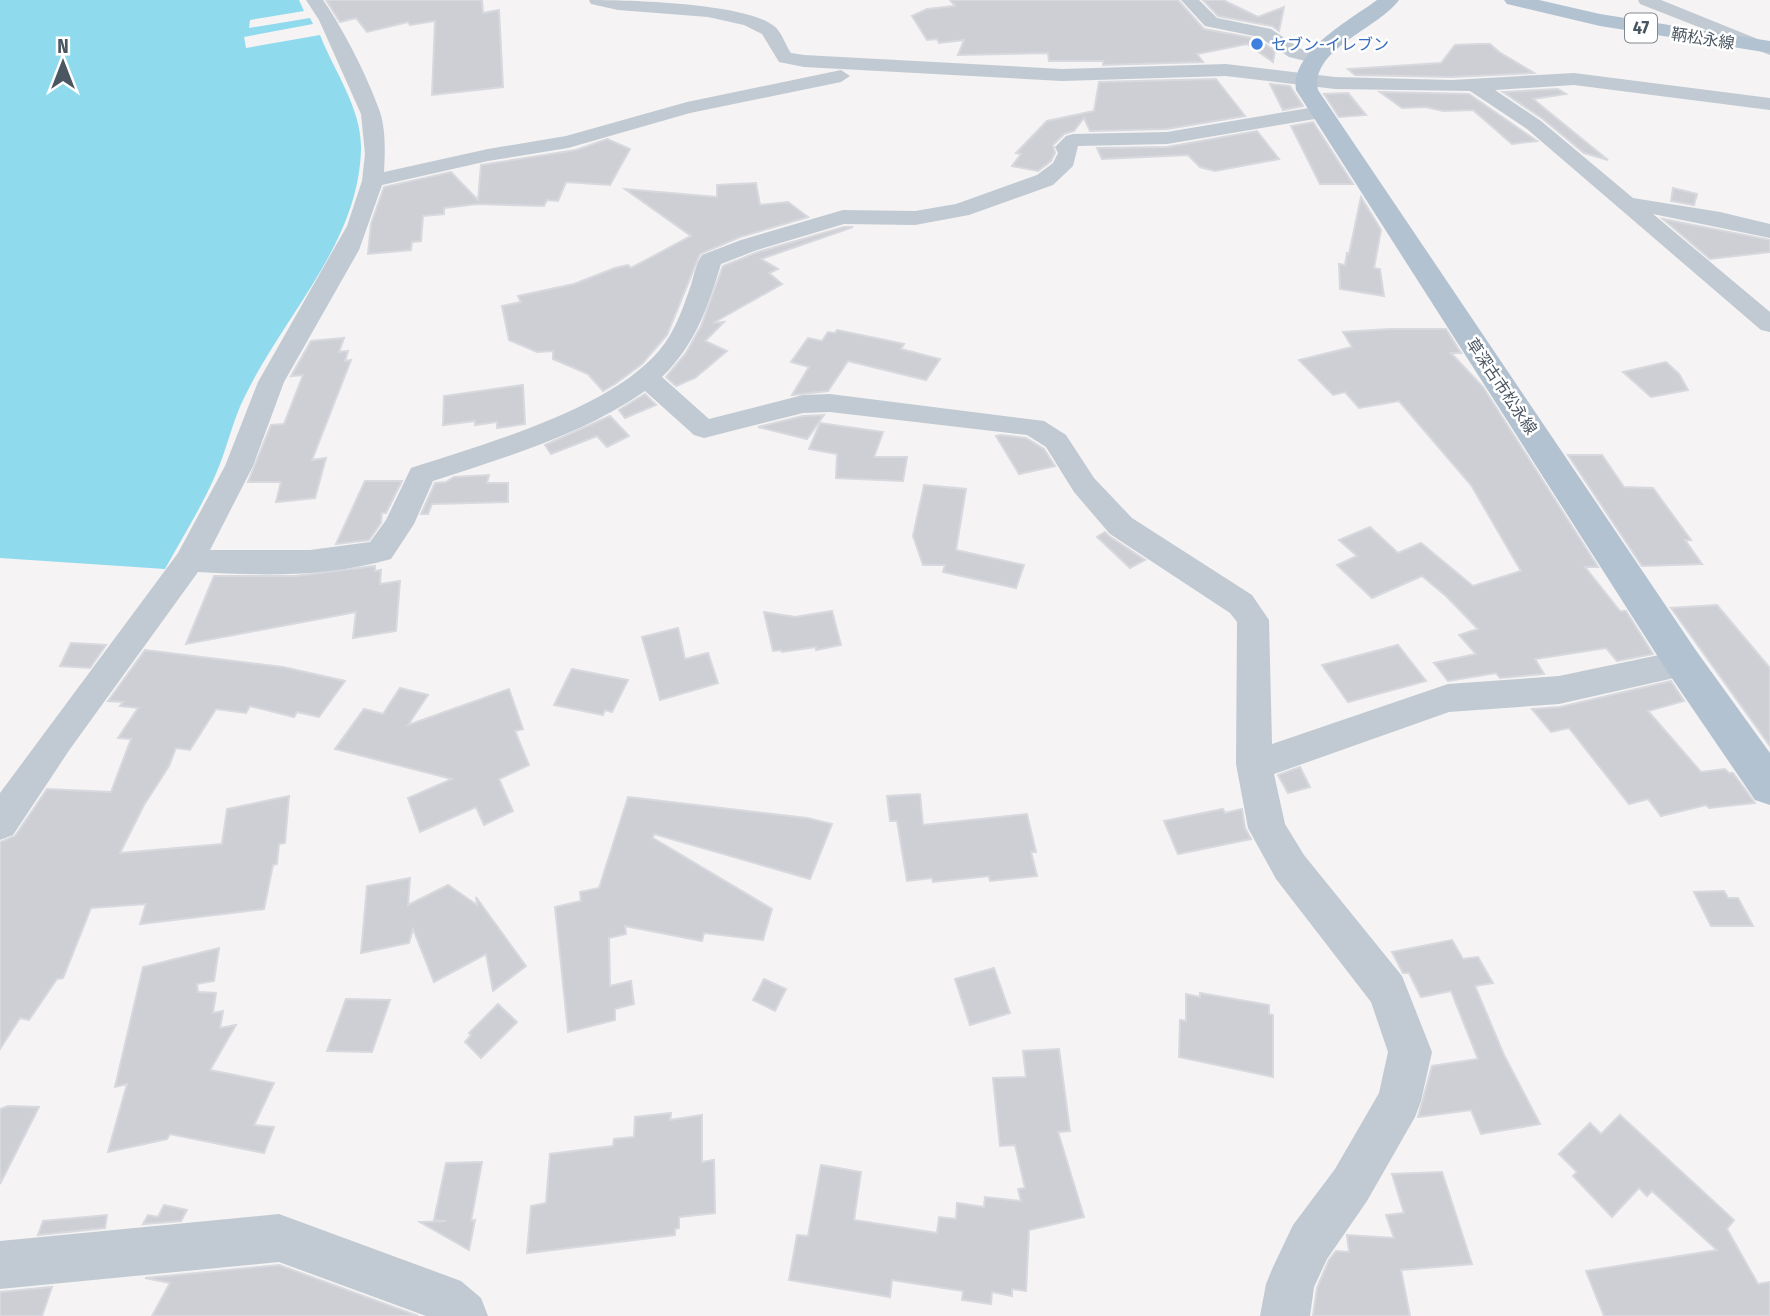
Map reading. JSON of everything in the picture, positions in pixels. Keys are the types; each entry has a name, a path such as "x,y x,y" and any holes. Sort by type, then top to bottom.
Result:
{"main road":[{"path":"1309,68 1389,0"},
{"name":"鞆松永線","path":"1514,0 1600,20 1767,48"},
{"name":"草深古市松永線","path":"1309,68 1307,90 1321,112 1683,663 1770,787"}],"street":[{"path":"0,823 58,739 190,560 239,466 271,382 347,250 373,181 375,154 371,114 328,20 314,0"},
{"path":"597,0 627,5 717,5 757,21 770,32 785,58 1062,75 1309,68"},
{"path":"1189,0 1211,22 1265,33 1295,53 1309,68 1335,83 1475,86 1574,79 1770,104"},
{"path":"1646,0 1767,48"},
{"path":"373,181 488,155 568,142 687,108 765,90 822,79 918,68"},
{"path":"1475,86 1525,118 1770,325"},
{"path":"190,560 273,564 358,557 380,551 399,524 421,475 514,444 579,417 624,393 666,359 684,334 698,301 710,260 843,217 915,218 961,210 1045,180 1062,166 1068,153 1065,147 1073,140 1167,138 1321,112"},
{"path":"1626,204 1720,219 1770,231"},
{"path":"645,376 704,429 803,404 830,403 1034,427 1056,441 1084,485 1121,526 1241,604 1253,620 1254,764 1267,828 1290,867 1387,990 1410,1052 1399,1101 1351,1185 1310,1242 1290,1284 1285,1316"},
{"path":"1254,764 1293,754 1448,698 1559,690 1683,663"},
{"path":"0,1265 279,1238 444,1298 463,1316"}],"water":[{"path":"0,0 299,0 304,11 250,20 249,28 310,18 313,24 244,37 246,48 320,35 357,119 361,149 357,183 348,216 317,277 245,396 210,488 165,569 0,558"}],"building":[{"path":"326,0 482,0 483,13 499,10 503,87 432,95 435,21 410,25 408,22 367,32 356,18 340,22"},
{"path":"950,0 1178,0 1204,29 1258,39 1275,51 1273,62 1247,44 1197,54 1203,62 1103,65 1103,61 1049,61 1048,53 958,55 964,40 939,43 937,39 927,40 912,16 927,9 955,6"},
{"path":"1203,0 1223,0 1258,17 1284,7 1279,31 1272,26 1218,16"},
{"path":"1490,44 1534,73 1452,77 1355,75 1348,69 1441,63 1455,45"},
{"path":"1216,79 1245,116 1167,129 1090,131 1084,118 1074,131 1064,134 1053,145 1055,153 1051,161 1038,171 1012,166 1021,154 1016,153 1047,121 1094,111 1099,82"},
{"path":"1270,84 1290,86 1303,106 1283,110"},
{"path":"1558,89 1566,94 1533,99 1608,160 1584,153 1543,119 1503,92"},
{"path":"1380,92 1469,94 1537,141 1512,144 1473,110 1402,108"},
{"path":"1348,93 1366,115 1339,117 1324,94"},
{"path":"1313,122 1353,184 1320,184 1291,126"},
{"path":"1257,131 1279,159 1215,171 1200,167 1188,155 1102,159 1097,148 1167,147"},
{"path":"607,139 630,149 610,185 566,182 558,201 547,200 544,206 477,204 444,208 444,214 423,216 421,241 412,242 411,250 368,254 371,224 384,187 451,172 478,200 481,165 576,150"},
{"path":"756,183 760,205 788,202 808,217 740,237 700,254 667,335 642,364 615,384 603,391 588,374 553,359 553,351 537,352 509,340 502,306 521,302 518,296 574,284 615,268 628,265 631,268 691,236 625,189 717,197 717,185"},
{"path":"1673,188 1697,194 1694,205 1671,201"},
{"path":"1361,197 1381,230 1374,268 1380,269 1384,296 1340,289 1339,264 1345,265 1347,253 1349,254"},
{"path":"1663,219 1770,240 1770,252 1710,259"},
{"path":"844,227 853,227 761,259 778,269 769,273 782,284 713,323 724,322 705,341 727,351 695,378 676,386 666,377 686,353 701,326 723,266 758,252"},
{"path":"1446,329 1461,353 1451,353 1483,387 1598,567 1585,567 1620,611 1626,611 1653,654 1617,661 1606,648 1535,659 1544,674 1500,678 1496,673 1448,681 1434,663 1476,654 1459,635 1478,629 1422,576 1372,598 1337,565 1357,556 1339,540 1370,527 1398,553 1421,543 1473,586 1521,571 1471,485 1399,401 1359,408 1345,392 1333,395 1299,360 1352,347 1343,332"},
{"path":"837,330 904,344 901,349 940,359 926,380 848,361 828,391 792,395 809,367 791,362 808,338 822,341 828,332 835,333"},
{"path":"344,338 339,352 348,351 345,361 351,360 312,460 326,458 315,498 276,502 281,482 248,482 271,425 284,424 303,375 291,376 311,341"},
{"path":"1666,362 1679,374 1688,390 1651,397 1623,372"},
{"path":"523,385 525,424 497,428 497,422 475,425 475,421 443,425 444,396"},
{"path":"645,394 656,405 625,418 619,410"},
{"path":"824,415 807,439 758,427 803,416"},
{"path":"610,416 629,436 607,447 597,436 551,454 545,445"},
{"path":"820,423 883,432 874,457 907,457 903,481 836,478 837,454 809,449"},
{"path":"996,436 1026,438 1044,449 1055,466 1019,474"},
{"path":"1568,455 1602,455 1624,487 1653,488 1691,540 1685,540 1702,564 1642,566"},
{"path":"489,475 487,483 508,483 508,502 432,504 428,514 421,514 435,483 446,482 454,477"},
{"path":"365,481 402,481 386,513 382,513 381,523 369,540 336,544"},
{"path":"924,485 966,489 956,550 1024,565 1016,588 943,572 945,565 923,565 913,536"},
{"path":"1105,532 1145,560 1130,568 1097,537"},
{"path":"375,566 375,571 381,570 380,584 400,581 396,631 353,638 356,612 186,644 214,576 295,576"},
{"path":"1717,605 1770,668 1770,746 1671,608"},
{"path":"832,611 841,645 816,650 816,647 773,651 764,612 795,617"},
{"path":"678,628 685,659 708,653 718,683 660,700 642,637"},
{"path":"71,643 106,645 90,668 60,666"},
{"path":"1398,645 1426,681 1348,702 1322,665"},
{"path":"145,650 283,667 345,681 319,717 297,712 294,717 250,706 246,713 216,709 190,750 176,748 169,766 144,805 120,853 222,844 227,809 289,796 285,843 279,844 277,864 273,865 264,909 140,924 146,904 91,908 63,978 57,979 29,1020 20,1018 0,1049 0,842 15,836 47,789 111,792 131,739 118,738 138,708 120,706 123,702 108,701"},
{"path":"572,669 628,680 612,712 605,710 603,715 554,705"},
{"path":"1671,681 1684,701 1648,711 1701,772 1725,769 1733,773 1755,803 1709,808 1706,805 1661,816 1648,799 1629,804 1569,728 1551,732 1532,709 1560,707"},
{"path":"400,688 428,695 408,725 509,689 523,729 515,731 529,765 499,779 513,811 484,825 476,807 420,832 408,798 452,779 335,749 364,709 383,714"},
{"path":"1300,767 1310,787 1288,793 1278,775"},
{"path":"920,794 923,825 1027,814 1036,852 1031,852 1037,876 990,881 989,876 933,882 932,878 907,881 897,821 890,821 887,796"},
{"path":"628,797 807,818 832,824 810,879 654,834 653,838 772,909 763,940 704,933 702,941 625,926 626,934 609,938 610,986 631,981 634,1004 615,1009 615,1020 568,1032 555,907 581,901 580,892 599,888"},
{"path":"1223,809 1225,813 1242,809 1245,828 1251,839 1178,854 1164,821"},
{"path":"410,878 408,905 448,885 477,905 476,897 526,966 493,991 486,954 434,982 413,929 409,943 361,953 367,886"},
{"path":"1724,891 1728,898 1738,898 1753,926 1711,926 1694,892"},
{"path":"1452,940 1463,959 1478,957 1493,983 1475,986 1504,1055 1540,1124 1481,1134 1471,1110 1418,1117 1432,1066 1478,1059 1451,991 1421,997 1409,973 1403,973 1392,952"},
{"path":"219,948 214,981 197,984 198,992 216,993 213,1013 223,1011 220,1028 236,1025 210,1070 274,1083 254,1125 274,1127 264,1153 170,1134 167,1139 108,1152 127,1084 115,1087 143,967"},
{"path":"994,968 1010,1013 970,1025 955,979"},
{"path":"764,979 786,989 775,1011 753,1000"},
{"path":"1200,993 1269,1005 1269,1014 1273,1015 1273,1077 1179,1057 1180,1020 1186,1021 1186,994 1200,997"},
{"path":"346,999 390,1000 372,1052 327,1051"},
{"path":"498,1004 517,1022 481,1058 465,1042 471,1035 469,1033"},
{"path":"1059,1049 1070,1131 1058,1132 1084,1217 1029,1230 1026,1291 1012,1289 1012,1296 992,1292 991,1304 962,1300 963,1291 892,1280 890,1297 789,1280 797,1235 808,1236 821,1165 861,1172 854,1220 937,1233 939,1217 956,1219 957,1203 984,1207 985,1197 1021,1201 1018,1189 1025,1188 1015,1145 1000,1146 993,1078 1026,1077 1023,1051"},
{"path":"8,1106 39,1107 0,1184 0,1109"},
{"path":"671,1113 670,1120 702,1115 702,1162 714,1160 715,1213 679,1217 679,1228 675,1229 675,1235 527,1253 531,1206 546,1203 550,1154 613,1146 614,1139 634,1137 635,1117"},
{"path":"1620,1115 1734,1220 1727,1229 1758,1284 1770,1282 1770,1316 1604,1316 1586,1271 1717,1250 1652,1191 1647,1196 1639,1188 1612,1217 1573,1176 1577,1172 1559,1154 1590,1123 1601,1134"},
{"path":"482,1162 471,1221 475,1220 469,1250 420,1222 446,1221 434,1220 446,1163"},
{"path":"1442,1172 1472,1264 1401,1270 1410,1316 1313,1316 1317,1288 1329,1260 1336,1251 1349,1252 1347,1235 1394,1238 1386,1215 1404,1213 1392,1174"},
{"path":"164,1205 187,1210 181,1221 143,1224 148,1215 158,1217"},
{"path":"107,1215 105,1228 38,1235 43,1221"},
{"path":"279,1265 418,1316 152,1316 170,1283 145,1278"},
{"path":"52,1287 42,1316 0,1316 0,1292"}],"place":[{"name":"セブン-イレブン","path":"1257,44"}]}
